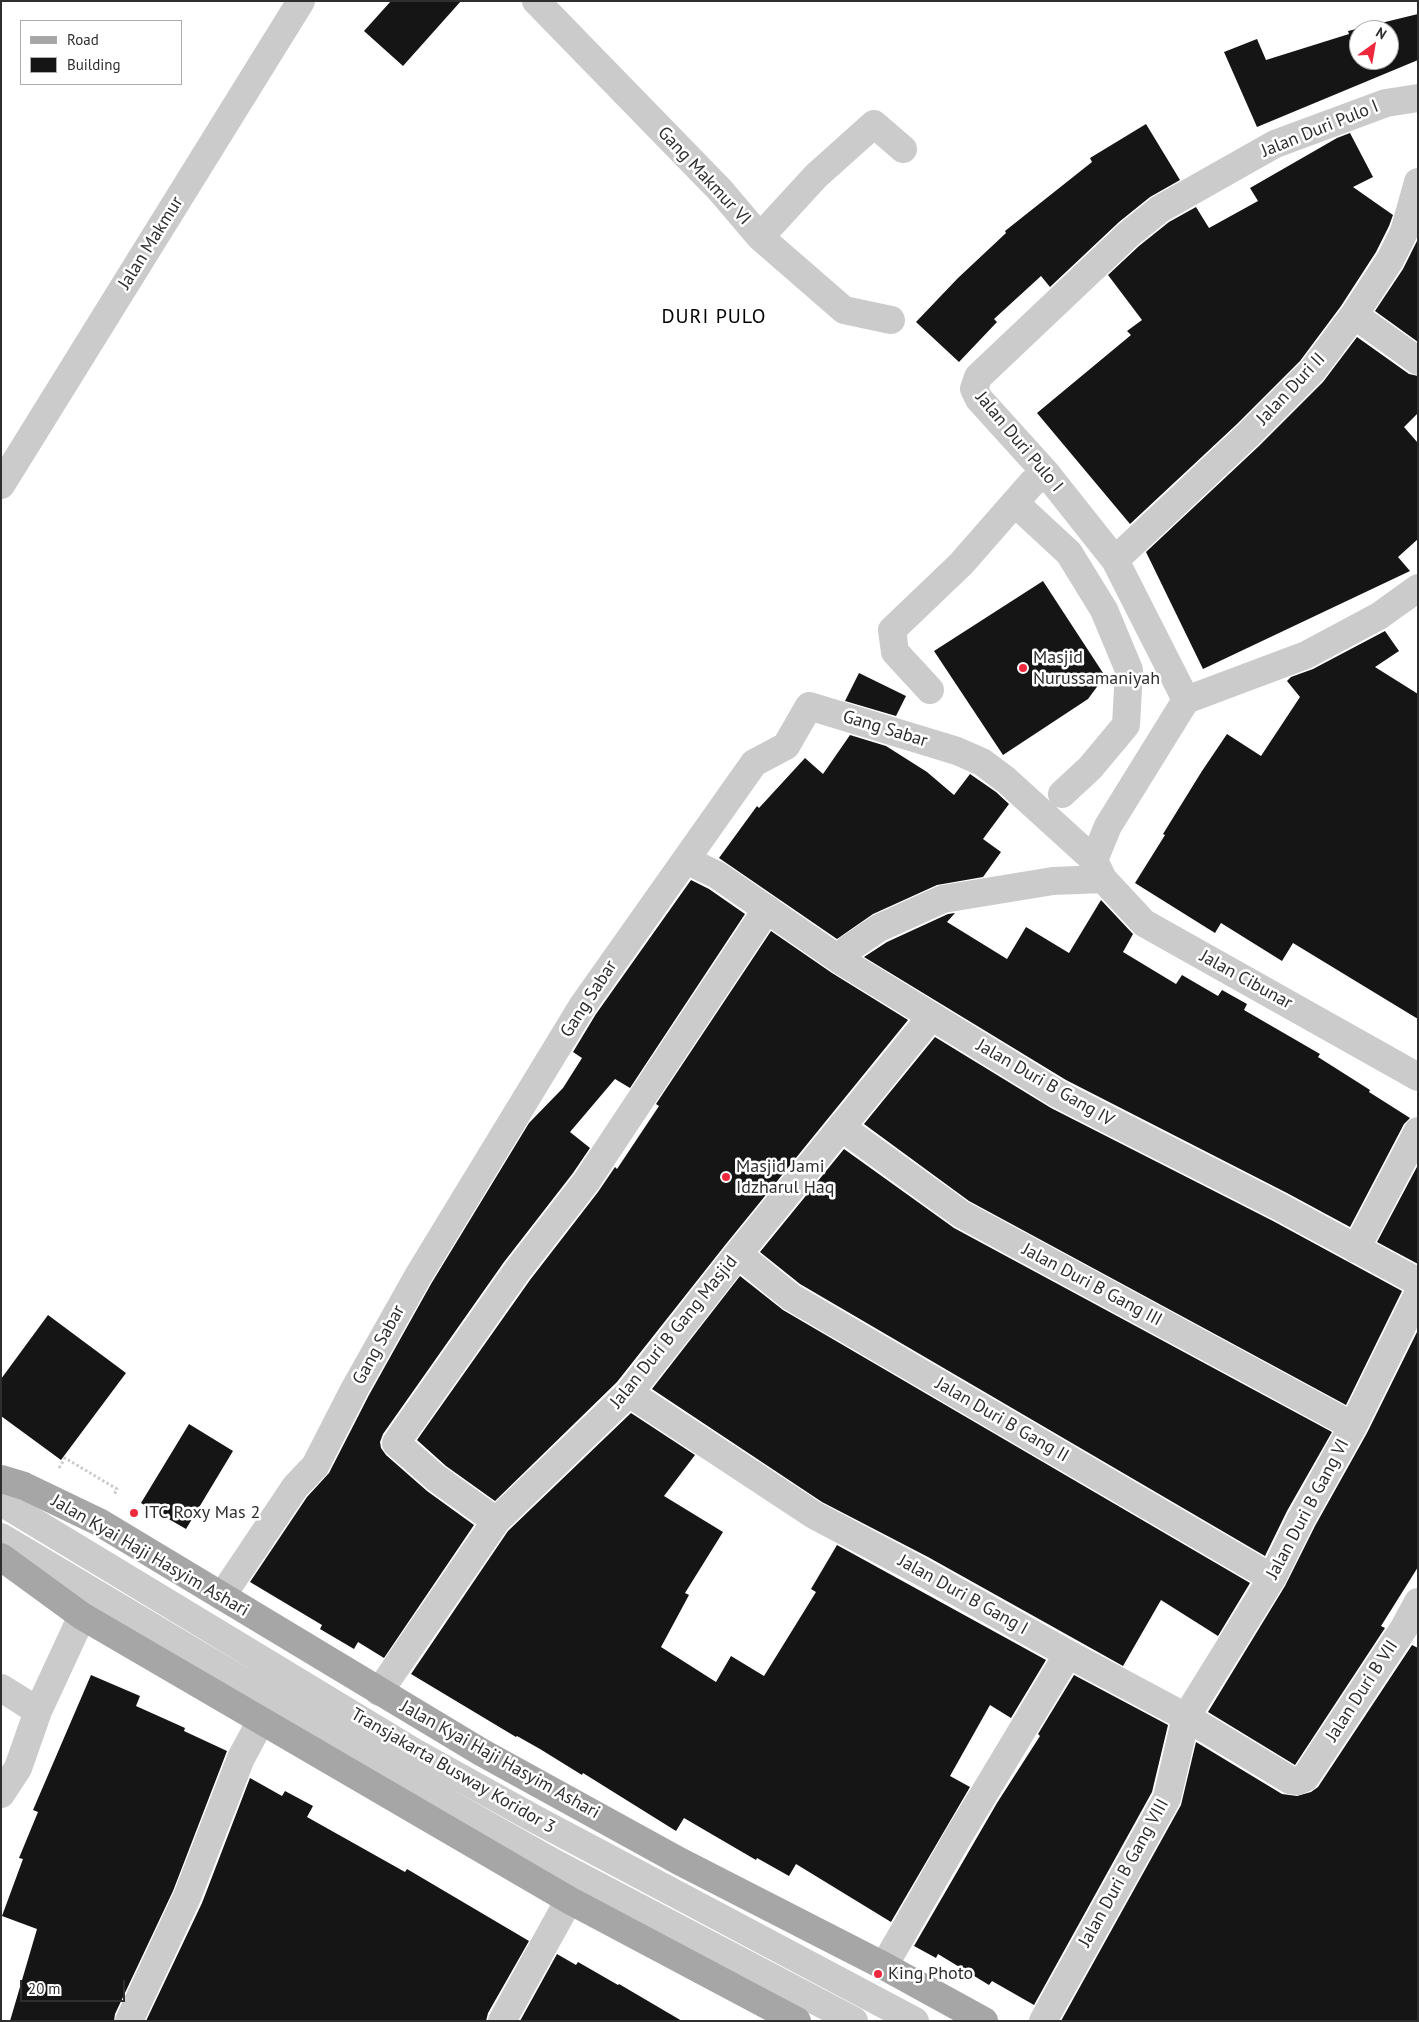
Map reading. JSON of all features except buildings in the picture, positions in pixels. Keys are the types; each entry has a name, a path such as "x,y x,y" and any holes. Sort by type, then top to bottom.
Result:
{"main road":[{"name":"Jalan Kyai Haji Hasyim Ashari","path":"13,1483 99,1522 481,1752 679,1860 884,1966 984,2021"},
{"path":"1,1556 82,1616 262,1719 569,1900 797,2021"}],"street":[{"name":"Jalan Makmur","path":"1,484 301,1"},
{"name":"Gang Makmur VI","path":"536,1 720,190 760,237 844,310 891,320"},
{"name":"Jalan Duri Pulo I","path":"1186,700 1115,560 1046,472 979,400 974,389 978,377 1129,234 1160,208 1275,144 1386,103 1418,98"},
{"path":"760,237 816,176 874,124 902,149"},
{"name":"Jalan Duri II","path":"1115,560 1240,442 1312,370 1354,315 1390,260 1404,232 1418,182"},
{"path":"1354,315 1418,361"},
{"path":"930,690 895,652 892,630 961,564 1032,483 1046,472"},
{"path":"1015,503 1069,553 1104,610 1130,670 1126,725 1090,768 1062,794"},
{"path":"840,960 848,949 879,928 943,898 1053,881 1099,870 1108,826 1186,700 1306,655 1379,616 1418,588"},
{"name":"Gang Sabar","path":"222,1596 295,1487 315,1466 355,1388 418,1276 583,1005 754,763 786,746 809,706 957,751 982,762 1006,780 1099,870"},
{"name":"Jalan Duri B Gang IV","path":"686,860 717,875 840,960 1058,1094 1280,1207 1418,1282"},
{"name":"Jalan Cibunar","path":"1099,870 1144,923 1418,1077"},
{"path":"496,1521 436,1478 396,1443 517,1270 586,1182 767,909"},
{"name":"Jalan Duri B Gang Masjid","path":"379,1692 496,1521 629,1393 738,1254 931,1016"},
{"name":"Jalan Duri B Gang III","path":"841,1127 961,1214 1352,1426"},
{"path":"1356,1249 1418,1131"},
{"name":"Jalan Duri B Gang II","path":"738,1254 791,1297 1272,1578"},
{"name":"Jalan Duri B Gang VI","path":"1186,1717 1272,1578 1301,1519 1352,1426 1418,1294"},
{"name":"Jalan Duri B Gang I","path":"629,1393 676,1426 814,1515 920,1570 1068,1654 1186,1717 1290,1780 1298,1781 1305,1778"},
{"name":"Jalan Kyai Haji Hasyim Ashari","path":"1,1466 13,1483"},
{"name":"Transjakarta Busway Koridor 3","path":"1,1502 414,1752 544,1824 916,2021"},
{"name":"Transjakarta Busway Koridor 3","path":"1,1537 427,1791 554,1863 854,2021"},
{"name":"Jalan Duri B VII","path":"1305,1778 1404,1628 1418,1602"},
{"path":"1,1794 18,1768 38,1711 82,1616"},
{"path":"884,1966 958,1837 1068,1654"},
{"path":"1,1688 38,1711"},
{"name":"Jalan Duri B Gang VIII","path":"1043,2021 1167,1798 1186,1717"},
{"path":"129,2021 187,1897 241,1758 262,1719"},
{"path":"502,2021 569,1900"}],"path":[{"path":"65,1458 117,1489"}],"place":[{"name":"Masjid Nurussamaniyah","path":"1023,668"},
{"name":"Masjid Jami Idzharul Haq","path":"726,1177"},
{"name":"ITC Roxy Mas 2","path":"134,1513"},
{"name":"King Photo","path":"878,1974"}],"district":[{"name":"DURI PULO","path":"714,317"}]}
